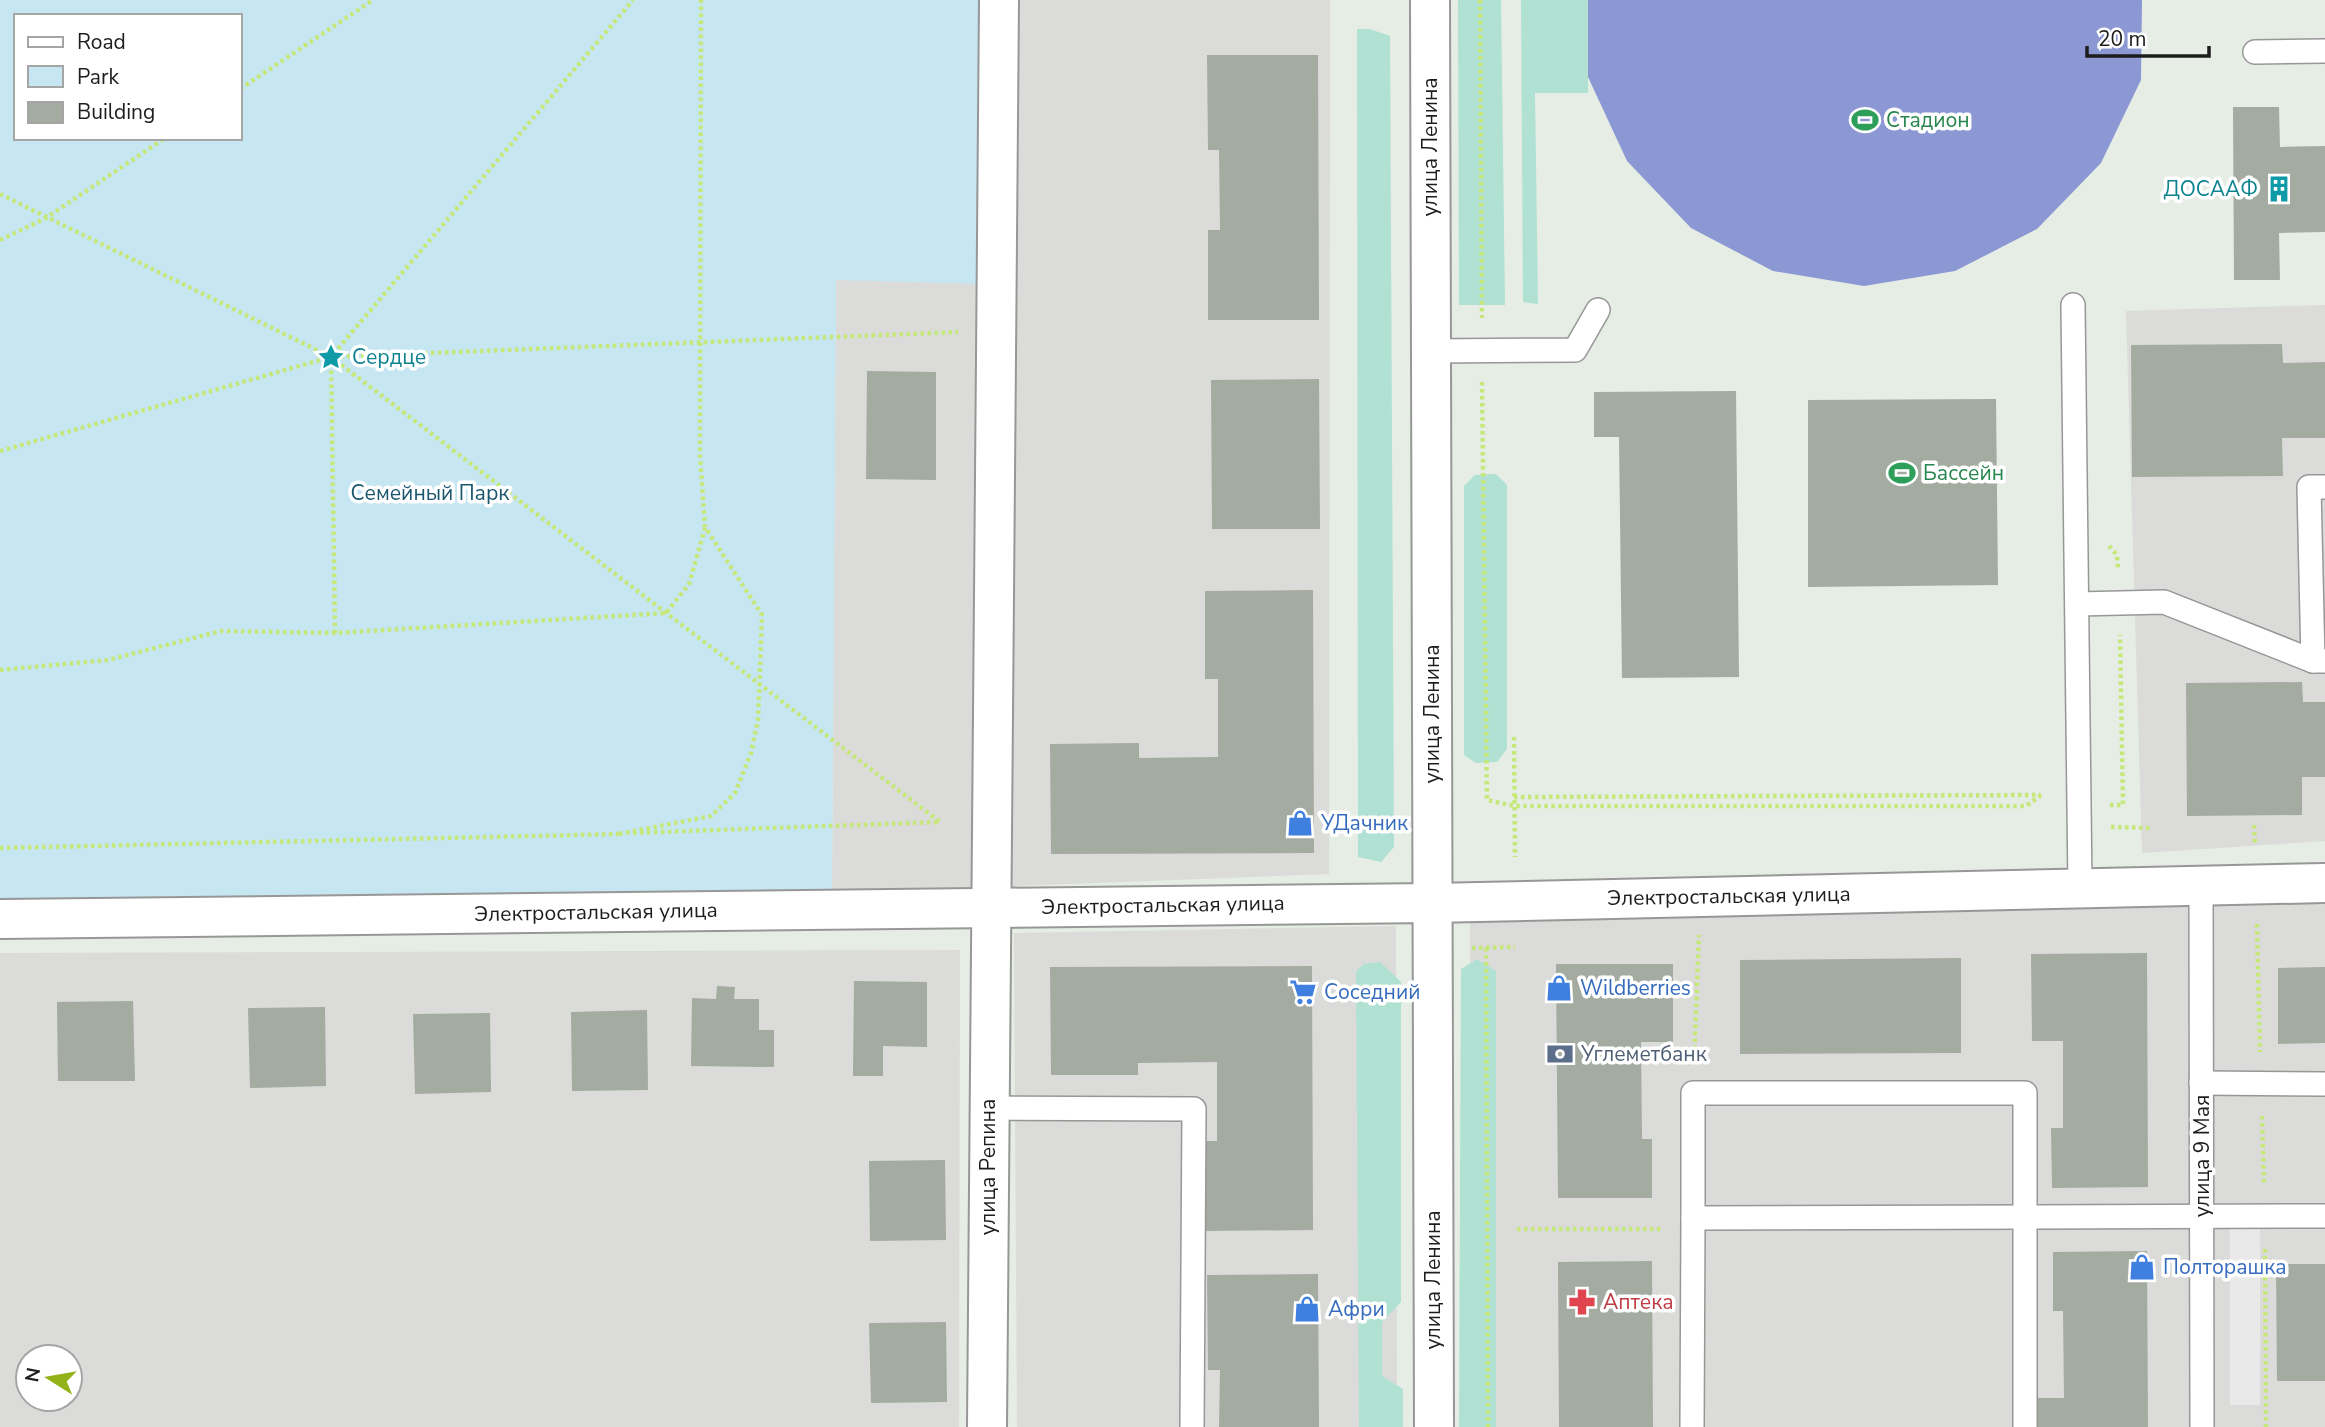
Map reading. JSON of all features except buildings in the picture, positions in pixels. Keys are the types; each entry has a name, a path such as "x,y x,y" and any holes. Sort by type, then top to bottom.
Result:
{"street":[{"name":"улица Репина","path":"987,1427 999,0"},
{"name":"улица Ленина","path":"1430,0 1434,1427"},
{"name":"Электростальская улица","path":"0,919 1432,903 2325,883"}],"lane":[{"path":"2255,52 2325,51"},
{"path":"2073,305 2080,888"},
{"path":"1431,351 1575,350 1598,310"},
{"path":"2077,604 2164,603 2319,661 2309,488 2325,487"},
{"name":"улица 9 Мая","path":"2202,886 2202,1427"},
{"path":"2202,1083 2325,1084"},
{"path":"1692,1427 1693,1093 2025,1093 2025,1427"},
{"path":"989,1108 1194,1109 1192,1427"},
{"path":"1693,1224 2325,1216"}],"path":[{"path":"242,88 373,0"},
{"path":"335,633 331,357 633,0"},
{"path":"0,670 108,660 221,631 335,633 666,612 689,584 705,527 700,456 702,0"},
{"path":"1480,0 1487,800 1515,806 2026,806 2041,795 1514,797"},
{"path":"0,240 46,218 162,140"},
{"path":"0,194 331,357 940,822 619,834 0,848"},
{"path":"0,451 331,357 996,331"},
{"path":"2076,507 2117,555 2123,805 2110,805 2102,800"},
{"path":"619,834 711,816 735,793 751,753 760,685 762,615 705,527"},
{"path":"1514,737 1515,857"},
{"path":"2110,794 2111,828 2153,828"},
{"path":"2254,825 2265,1216 2266,1427"},
{"path":"1693,1093 1700,927"},
{"path":"1467,947 1515,947"},
{"path":"1486,948 1488,1427"},
{"path":"1517,1229 1693,1224"}],"shaded area":[{"path":"986,0 1330,0 1329,874 832,893 836,280"},
{"path":"1458,0 1501,0 1505,305 1459,305"},
{"path":"1521,0 1588,0 1588,93 1535,93 1538,304 1523,302"},
{"name":"Стадион","path":"1588,0 2142,0 2141,80 2101,163 2037,229 1955,271 1864,286 1773,271 1691,228 1627,161 1588,77"},
{"path":"1357,29 1370,29 1390,36 1394,847 1381,862 1358,857"},
{"path":"2325,305 2325,841 2142,853 2126,311"},
{"path":"1496,474 1507,485 1507,749 1497,762 1476,763 1464,755 1464,486 1475,475"},
{"path":"2325,903 2325,1427 1472,1427 1470,920"},
{"path":"1396,926 1397,1427 1017,1427 1014,933"},
{"path":"960,950 959,1427 0,1427 0,953"},
{"path":"1477,959 1496,971 1496,1427 1459,1427 1461,969"},
{"path":"1380,962 1401,982 1401,1302 1382,1322 1382,1376 1403,1389 1403,1427 1359,1427 1356,971 1364,964"},
{"path":"2230,1228 2260,1228 2260,1405 2230,1405"}],"green space":[{"name":"Семейный Парк","path":"0,0 986,0 983,284 836,280 832,893 0,900"}],"place":[{"name":"Стадион","path":"1865,120"},
{"name":"ДОСААФ","path":"2279,189"},
{"name":"Сердце","path":"331,357"},
{"name":"Бассейн","path":"1902,473"},
{"name":"УДачник","path":"1300,823"},
{"name":"Wildberries","path":"1559,988"},
{"name":"Соседний","path":"1303,992"},
{"name":"Углеметбанк","path":"1560,1054"},
{"name":"Полторашка","path":"2142,1267"},
{"name":"Аптека","path":"1582,1302"},
{"name":"Афри","path":"1307,1309"}]}
